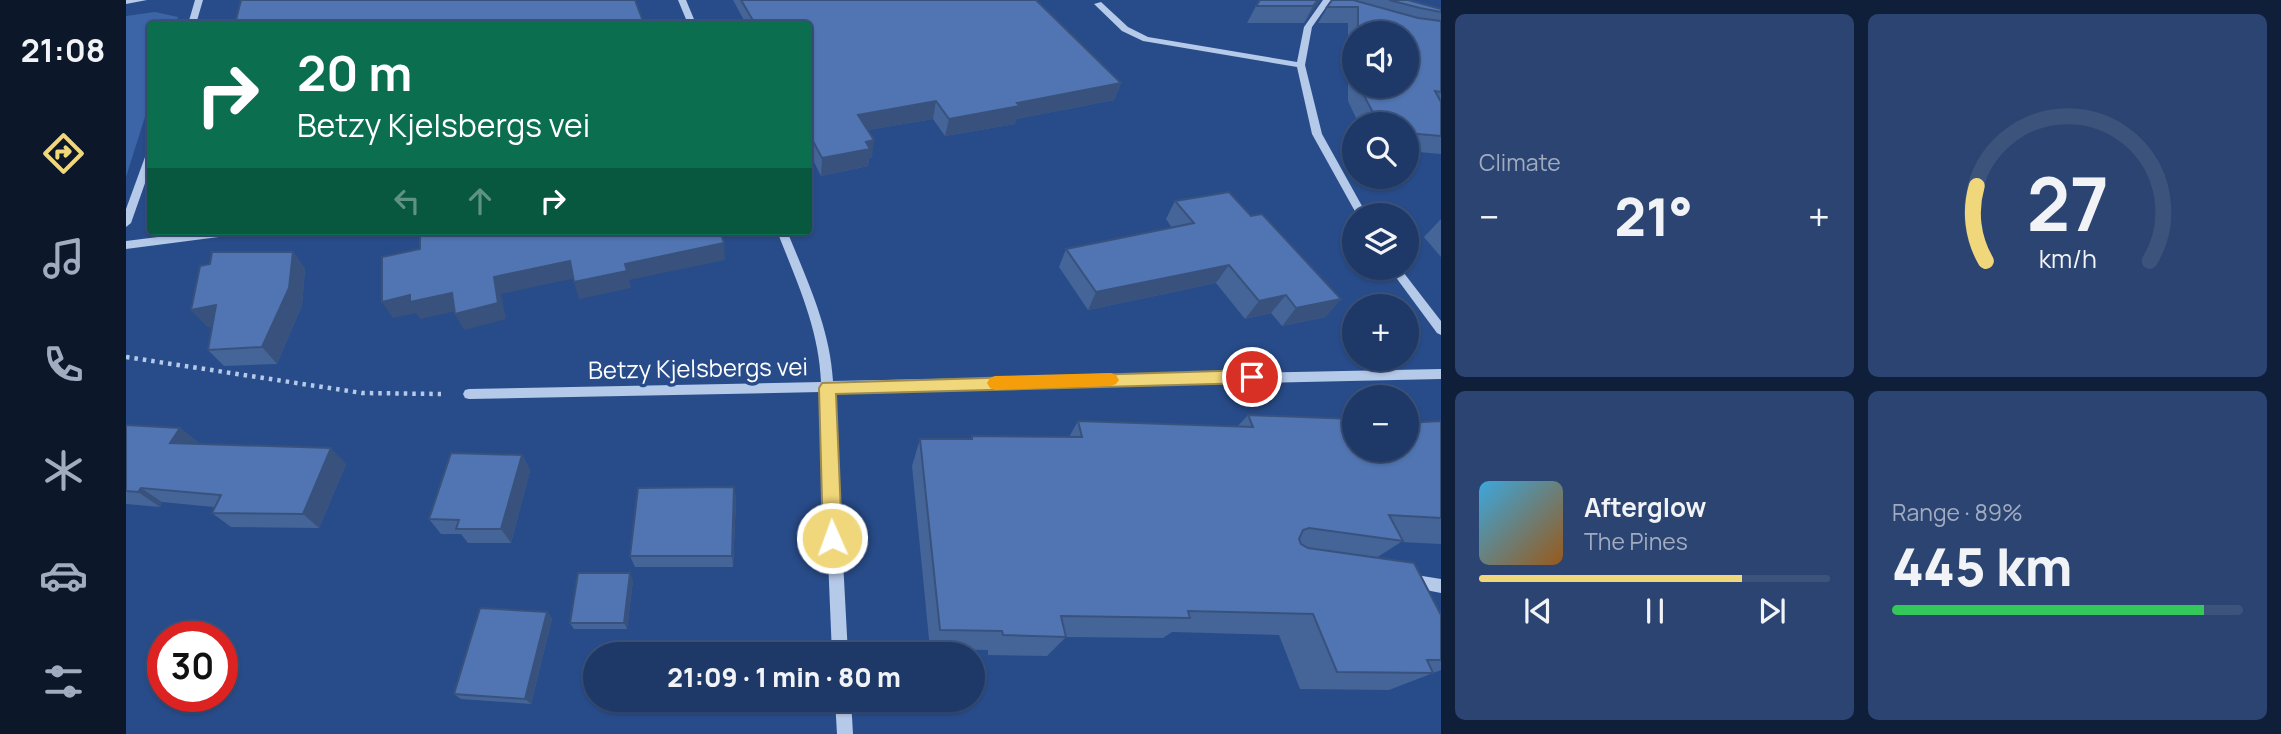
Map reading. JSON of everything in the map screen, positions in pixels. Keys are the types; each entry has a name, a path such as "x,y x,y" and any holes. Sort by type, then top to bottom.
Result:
{"street":[{"path":"126,2 143,0"},
{"path":"193,21 199,0"},
{"path":"681,0 691,21"},
{"path":"1335,9 1325,3 1308,27 1301,65 1317,134 1355,203"},
{"path":"1098,4 1125,29 1146,39 1301,65"},
{"path":"126,223 147,165"},
{"path":"126,245 203,235"},
{"path":"784,235 816,316 826,360 839,642"},
{"path":"1403,280 1441,331"},
{"name":"Betzy Kjelsbergs vei","path":"469,394 1441,374"},
{"path":"1400,580 1441,586"},
{"path":"844,712 845,734"}],"path":[{"path":"126,357 362,393 469,394"}],"shaded area":[{"path":"155,12 178,17 176,21 147,21 147,110 126,177 126,16"}],"building":[{"path":"241,0 635,0 643,21 236,21"},
{"path":"741,0 1036,0 1121,83 949,119 936,101 858,115 874,140 866,142 870,149 822,158 812,139 812,21 753,21"},
{"path":"1260,0 1318,0 1313,6 1256,6"},
{"path":"1332,0 1353,0 1418,18 1441,21 1441,92 1435,91 1441,102 1441,136 1419,134 1419,112 1373,112 1365,98 1419,98 1419,21 1358,21 1358,7 1327,7"},
{"path":"1389,0 1408,0 1441,9 1441,12 1420,8"},
{"path":"1229,192 1251,216 1262,214 1341,299 1296,308 1286,295 1259,301 1229,265 1096,292 1066,249 1194,223 1175,201"},
{"path":"420,235 721,235 724,243 625,264 627,271 574,282 570,261 494,277 498,303 455,314 452,293 410,302 410,295 382,302 382,257 420,249"},
{"path":"212,252 293,252 289,288 262,347 208,350 216,305 191,310 200,266 210,264"},
{"path":"1248,415 1342,419 1342,462 1419,462 1419,422 1441,421 1441,518 1389,515 1403,541 1309,528 1303,530 1299,539 1301,544 1308,548 1414,563 1441,615 1441,660 1427,660 1433,673 1337,672 1313,614 1188,611 1190,618 1061,616 1066,637 1003,635 1002,631 940,630 920,439 972,439 972,436 1082,437 1078,421 1253,427"},
{"path":"126,425 180,428 170,443 331,448 303,514 212,513 221,495 141,488 138,492 126,491"},
{"path":"451,453 522,455 501,529 456,529 459,520 429,519"},
{"path":"734,487 732,556 630,556 638,488"},
{"path":"578,573 630,573 624,623 570,623"},
{"path":"480,608 547,612 525,699 454,694"}],"slow traffic":[{"path":"995,383 1111,380"}],"route":[{"path":"832,538 828,388 1252,377"}]}
